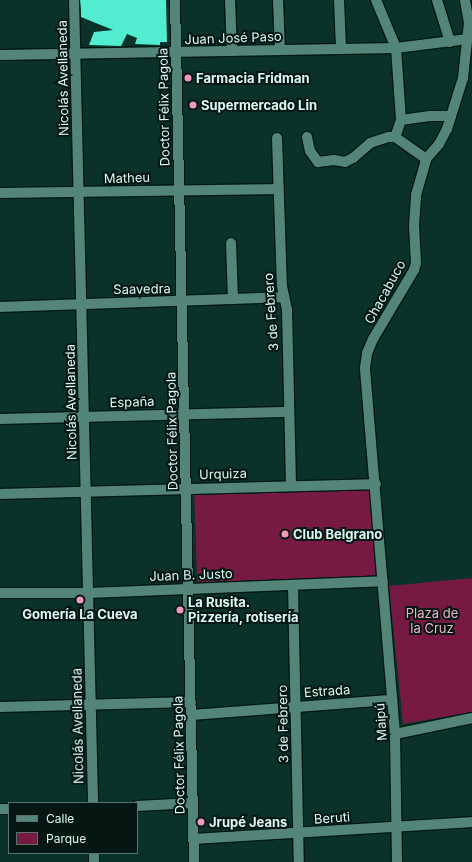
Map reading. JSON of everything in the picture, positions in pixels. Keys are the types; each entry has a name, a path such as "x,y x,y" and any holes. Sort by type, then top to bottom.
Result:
{"street":[{"name":"Nicolás Avellaneda","path":"74,0 91,704 92,802"},
{"name":"Doctor Félix Pagola","path":"175,0 194,862"},
{"path":"230,0 232,51"},
{"path":"278,0 280,50"},
{"path":"339,0 342,48"},
{"path":"376,0 396,48 401,120 396,137"},
{"path":"436,0 450,42"},
{"name":"Chacabuco","path":"383,581 366,359 373,339 414,270 416,263 414,209 416,195 426,159 444,137 463,78 469,23 468,3"},
{"name":"Juan José Paso","path":"0,55 396,48 467,39"},
{"path":"401,120 430,116 451,116"},
{"path":"307,136 312,156 318,162 334,160 345,162 377,139 396,137 426,159"},
{"name":"3 de Febrero","path":"277,138 282,286 287,309 288,412 292,485"},
{"name":"Matheu","path":"0,193 179,189 278,189"},
{"path":"231,243 233,299"},
{"name":"Saavedra","path":"0,307 284,297"},
{"name":"España","path":"0,419 184,413 288,412"},
{"name":"Urquiza","path":"0,494 292,485 376,484"},
{"name":"Juan B. Justo","path":"0,593 88,593 189,588 293,586 383,581"},
{"name":"Maipú","path":"383,581 395,734 397,862"},
{"name":"3 de Febrero","path":"293,586 299,862"},
{"name":"Estrada","path":"191,715 392,700"},
{"path":"0,707 191,702"},
{"path":"395,734 472,718"},
{"path":"138,806 193,803"},
{"name":"Beruti","path":"194,839 472,822"}],"green space":[{"name":"Club Belgrano","path":"373,487 376,576 197,582 194,493"},
{"name":"Plaza de la Cruz","path":"472,578 472,712 403,724 389,586"}],"building":[{"path":"80,0 166,0 167,42 160,42 160,45 135,44 137,38 127,34 121,46 89,45 94,32 113,30 81,17"}],"place":[{"name":"Farmacia Fridman","path":"188,78"},
{"name":"Supermercado Lin","path":"193,105"},
{"name":"Club Belgrano","path":"285,534"},
{"name":"Gomería La Cueva","path":"80,600"},
{"name":"La Rusita. Pizzería, rotisería","path":"180,610"},
{"name":"Jrupé Jeans","path":"201,822"}]}
